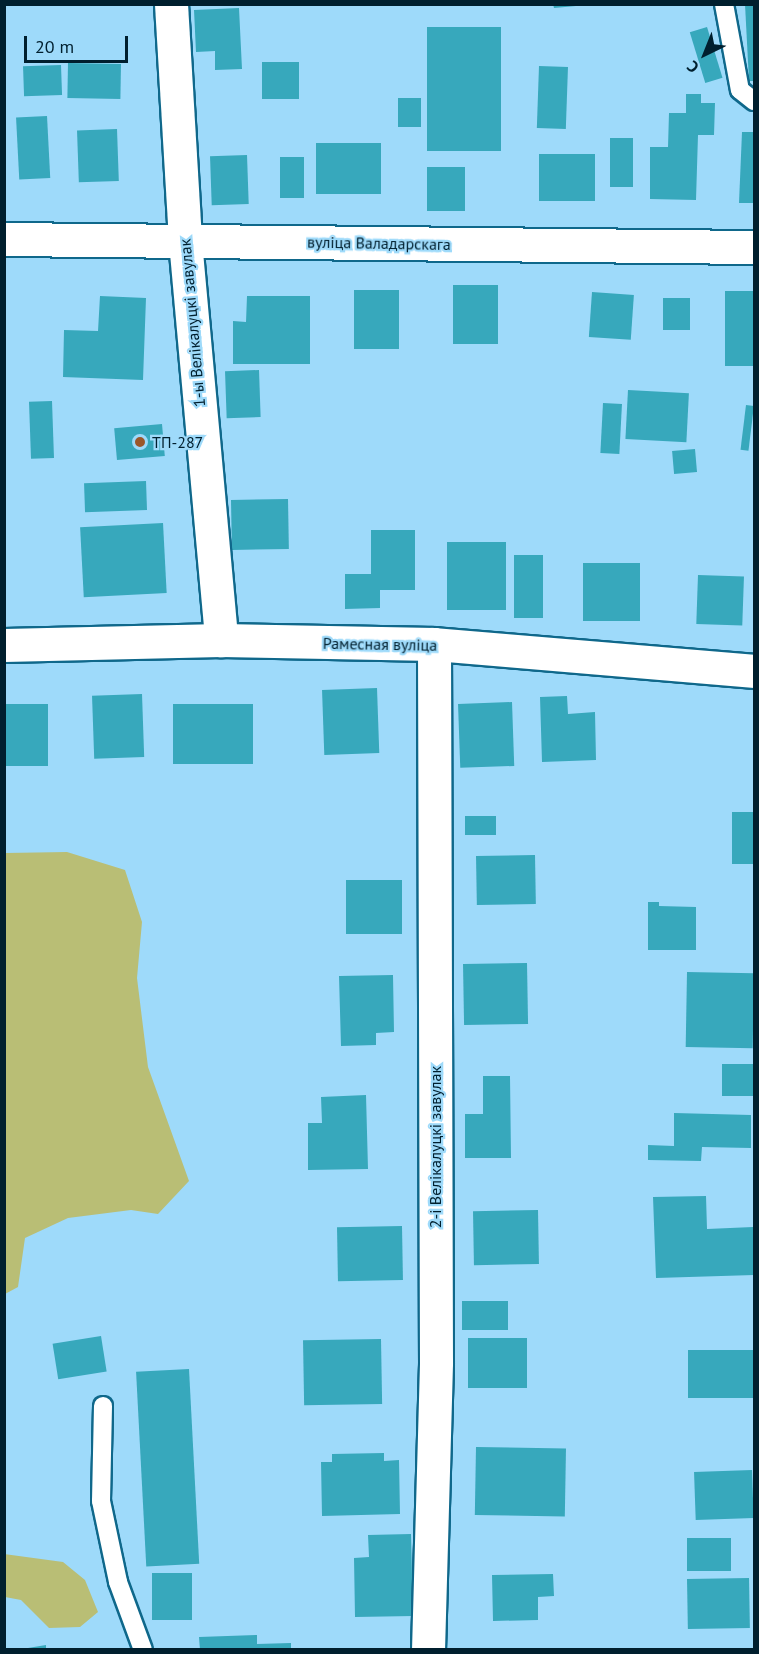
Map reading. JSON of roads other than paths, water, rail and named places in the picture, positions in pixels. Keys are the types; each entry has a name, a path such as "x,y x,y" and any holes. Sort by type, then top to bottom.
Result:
{"street":[{"name":"1-ы Велікалуцкі завулак","path":"171,4 185,241 221,640"},
{"name":"вуліца Валадарскага","path":"4,239 754,246"},
{"name":"Рамесная вуліца","path":"4,645 221,640 434,644 754,671"},
{"name":"2-і Велікалуцкі завулак","path":"428,1650 436,1362 434,644"}],"lane":[{"path":"724,4 740,90 754,100"},
{"path":"103,1406 101,1501 118,1582 143,1650"}],"place":[{"name":"ТП-287","path":"140,442"}]}
